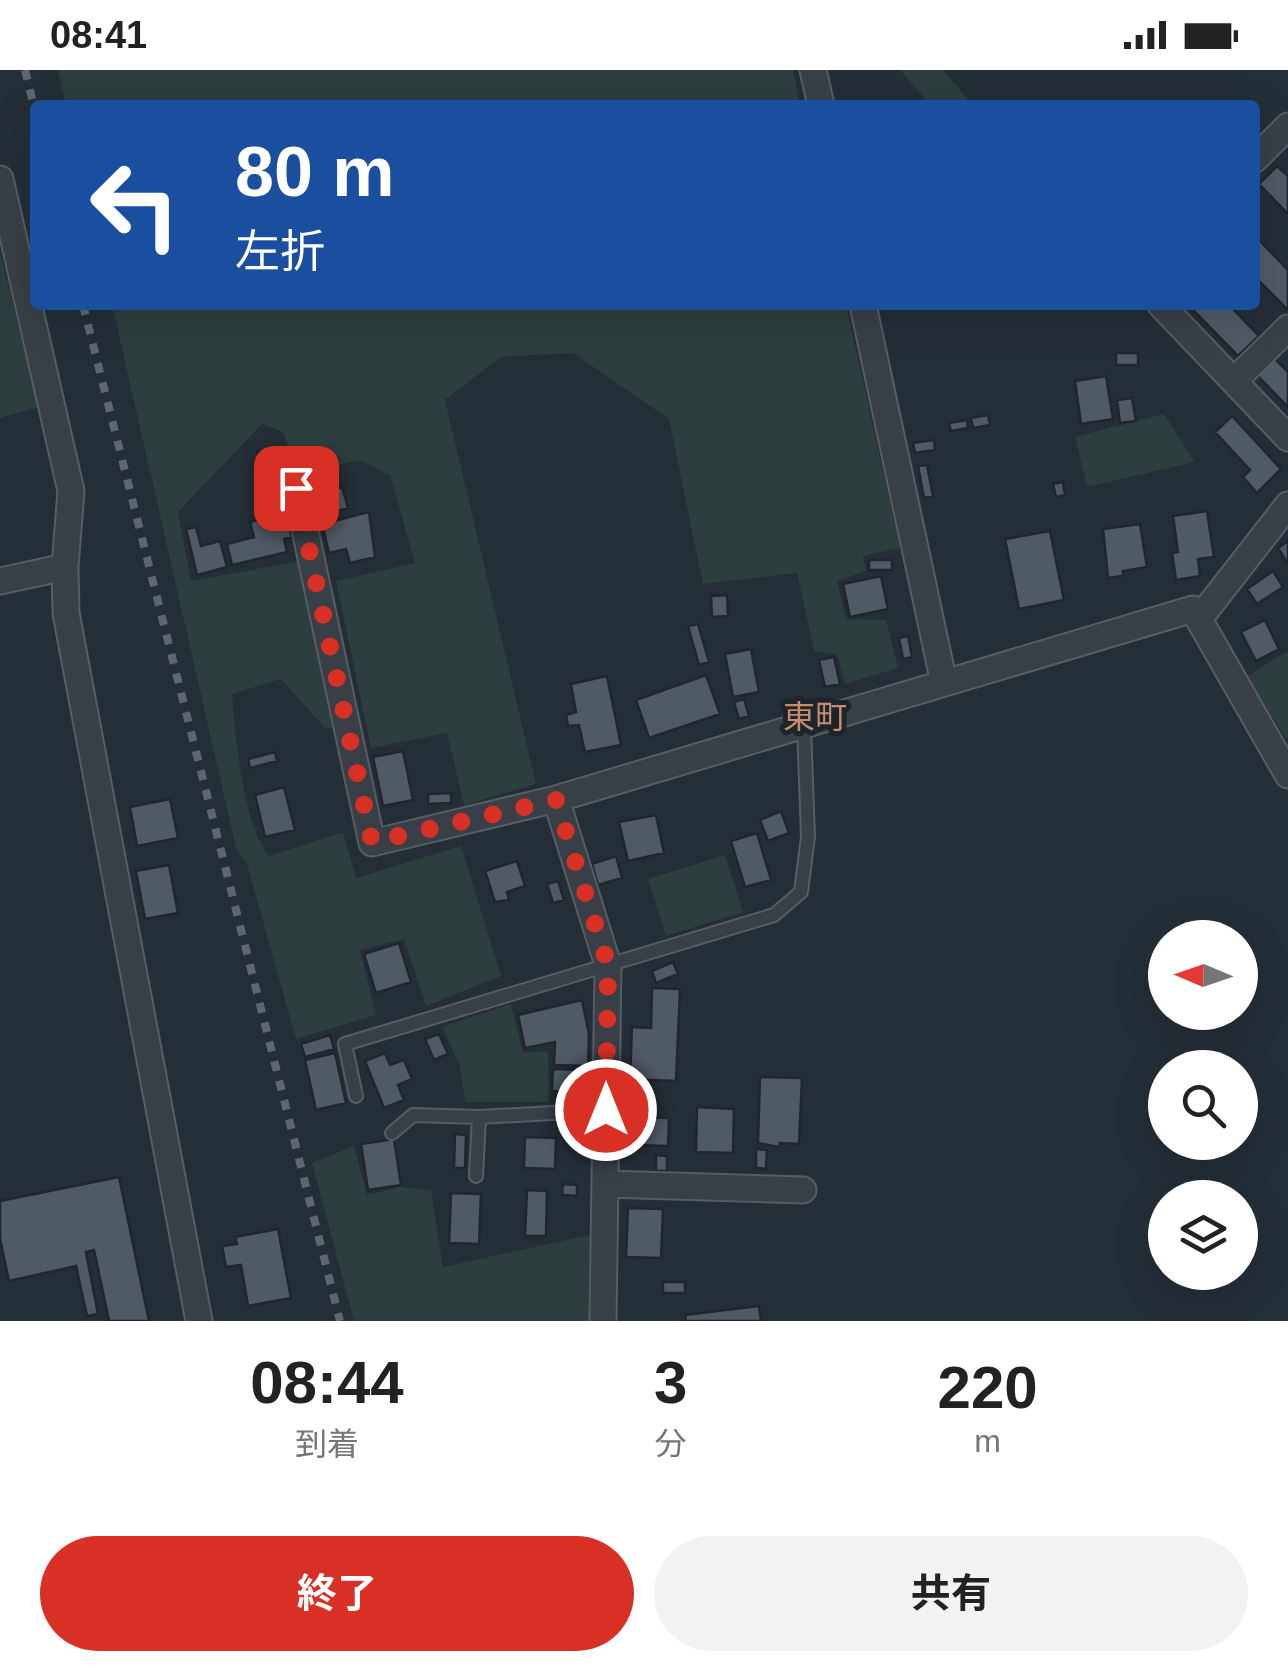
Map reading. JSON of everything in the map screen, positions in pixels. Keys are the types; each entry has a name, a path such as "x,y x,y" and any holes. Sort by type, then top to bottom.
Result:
{"street":[{"path":"813,70 820,100"},
{"path":"1260,154 1288,126"},
{"path":"0,180 5,229 70,491 66,613 198,1321"},
{"path":"864,310 944,683"},
{"path":"1166,310 1288,438"},
{"path":"1234,381 1288,328"},
{"path":"296,488 372,842 556,800 1193,609 1288,776"},
{"path":"1199,619 1288,505"},
{"path":"0,581 65,567"},
{"path":"556,800 608,965 603,1321"},
{"path":"606,1184 803,1190"}],"lane":[{"path":"356,1096 345,1044 774,914 801,892 808,837 804,725"},
{"path":"392,1133 412,1115 480,1117 606,1110"},
{"path":"476,1176 480,1117"}],"shaded area":[{"path":"58,70 793,70 799,100 65,100"},
{"path":"900,70 943,70 969,100 927,100"},
{"path":"0,252 38,407 0,418"},
{"path":"113,310 847,310 900,548 863,556 866,571 837,581 846,619 886,620 898,668 845,684 837,654 814,651 797,573 703,584 669,419 573,353 501,357 445,400 536,784 464,805 447,733 371,748 336,581 415,563 390,475 359,460 299,475 283,432 262,424 178,512 191,581 301,561 340,731 324,727 281,679 232,694 246,801 269,856 343,832 356,878 461,846 501,976 426,1006 404,939 360,950 376,1015 296,1039 247,864 236,848"},
{"path":"1164,414 1195,462 1087,487 1075,437"},
{"path":"1288,651 1288,738 1286,739 1247,676"},
{"path":"725,855 743,912 666,936 648,879"},
{"path":"511,1004 523,1053 548,1051 549,1102 465,1102 460,1066 442,1027"},
{"path":"354,1146 367,1195 400,1187 431,1190 443,1267 594,1234 591,1321 354,1321 312,1163"}],"building":[{"path":"1277,166 1288,176 1288,214 1260,185"},
{"path":"1260,241 1288,270 1288,310 1260,282"},
{"path":"1193,310 1234,310 1259,336 1238,356"},
{"path":"1116,353 1138,353 1138,365 1116,365"},
{"path":"1269,353 1288,372 1288,407 1252,370"},
{"path":"1106,376 1113,419 1081,424 1075,381"},
{"path":"1132,398 1136,421 1120,423 1117,400"},
{"path":"988,415 990,425 973,428 971,418"},
{"path":"1232,416 1281,469 1257,493 1243,477 1250,470 1215,432"},
{"path":"967,420 968,428 951,431 949,423"},
{"path":"934,440 935,450 915,453 913,443"},
{"path":"268,450 273,469 262,471 257,452"},
{"path":"927,465 933,496 924,498 918,466"},
{"path":"1063,482 1065,495 1056,497 1053,484"},
{"path":"342,487 348,508 323,515 317,493"},
{"path":"1207,511 1214,557 1198,559 1200,576 1176,580 1172,553 1178,552 1173,516"},
{"path":"369,512 375,557 350,563 346,549 329,553 322,524"},
{"path":"278,515 282,529 289,527 292,537 284,539 287,552 232,565 227,544 254,537 250,522"},
{"path":"1140,524 1147,567 1108,578 1103,529"},
{"path":"196,527 201,546 220,541 227,567 197,575 186,529"},
{"path":"1050,531 1064,600 1019,609 1005,539"},
{"path":"1288,541 1288,564 1278,548"},
{"path":"869,560 892,560 892,570 869,570"},
{"path":"1273,571 1283,587 1257,604 1247,589"},
{"path":"881,576 888,609 850,617 843,584"},
{"path":"727,595 728,616 712,617 711,596"},
{"path":"1265,620 1279,649 1256,661 1241,632"},
{"path":"698,624 709,662 699,665 688,626"},
{"path":"908,636 912,657 903,659 899,638"},
{"path":"751,649 759,692 733,697 725,654"},
{"path":"834,657 840,684 825,687 819,660"},
{"path":"706,675 720,714 649,738 636,700"},
{"path":"607,676 621,745 585,752 579,725 568,726 566,715 576,712 571,684"},
{"path":"744,699 749,716 739,719 734,702"},
{"path":"403,751 413,800 383,806 373,757"},
{"path":"275,752 277,761 250,768 248,759"},
{"path":"284,787 295,830 265,837 255,795"},
{"path":"451,793 451,803 428,804 428,794"},
{"path":"170,799 178,838 137,846 130,807"},
{"path":"781,811 789,833 768,841 760,820"},
{"path":"656,815 664,853 628,861 619,822"},
{"path":"757,833 771,880 745,887 731,841"},
{"path":"616,856 622,878 598,885 592,864"},
{"path":"517,861 525,886 507,892 509,900 495,902 485,871"},
{"path":"169,865 178,913 145,919 136,871"},
{"path":"558,881 564,900 553,903 547,884"},
{"path":"399,943 411,982 376,993 364,954"},
{"path":"673,962 678,974 656,983 652,971"},
{"path":"652,988 680,989 676,1081 630,1079 632,1027 651,1028"},
{"path":"582,1000 589,1034 588,1066 554,1065 555,1042 525,1048 518,1015"},
{"path":"439,1034 448,1054 434,1060 425,1039"},
{"path":"330,1035 334,1049 305,1057 301,1044"},
{"path":"335,1053 346,1103 316,1110 305,1060"},
{"path":"385,1053 390,1065 404,1060 412,1079 398,1085 404,1100 384,1108 365,1061"},
{"path":"553,1069 589,1070 588,1092 552,1091"},
{"path":"760,1077 802,1078 799,1144 780,1143 779,1147 758,1143"},
{"path":"697,1107 734,1109 733,1153 696,1152"},
{"path":"634,1117 669,1118 668,1146 633,1145"},
{"path":"455,1134 466,1135 465,1168 454,1168"},
{"path":"525,1137 556,1138 555,1169 524,1168"},
{"path":"394,1139 401,1185 368,1190 361,1144"},
{"path":"756,1149 767,1150 766,1169 756,1168"},
{"path":"656,1155 667,1156 667,1171 656,1171"},
{"path":"119,1177 149,1321 109,1321 94,1250 86,1252 98,1314 87,1316 76,1266 9,1281 0,1239 0,1201"},
{"path":"563,1184 577,1185 577,1196 562,1195"},
{"path":"527,1190 547,1191 546,1236 525,1236"},
{"path":"451,1193 481,1194 479,1244 449,1243"},
{"path":"628,1208 663,1209 661,1258 626,1257"},
{"path":"278,1229 291,1298 248,1306 241,1265 226,1267 222,1246 237,1244 235,1237"},
{"path":"663,1282 685,1282 685,1293 663,1293"},
{"path":"759,1306 761,1321 686,1321 685,1315"}],"railway":[{"path":"25,70 32,100"},
{"path":"84,310 340,1321"}],"district":[{"name":"東町","path":"815,717"}],"route":[{"path":"296,488 372,842 556,800 608,965 606,1110"}]}
